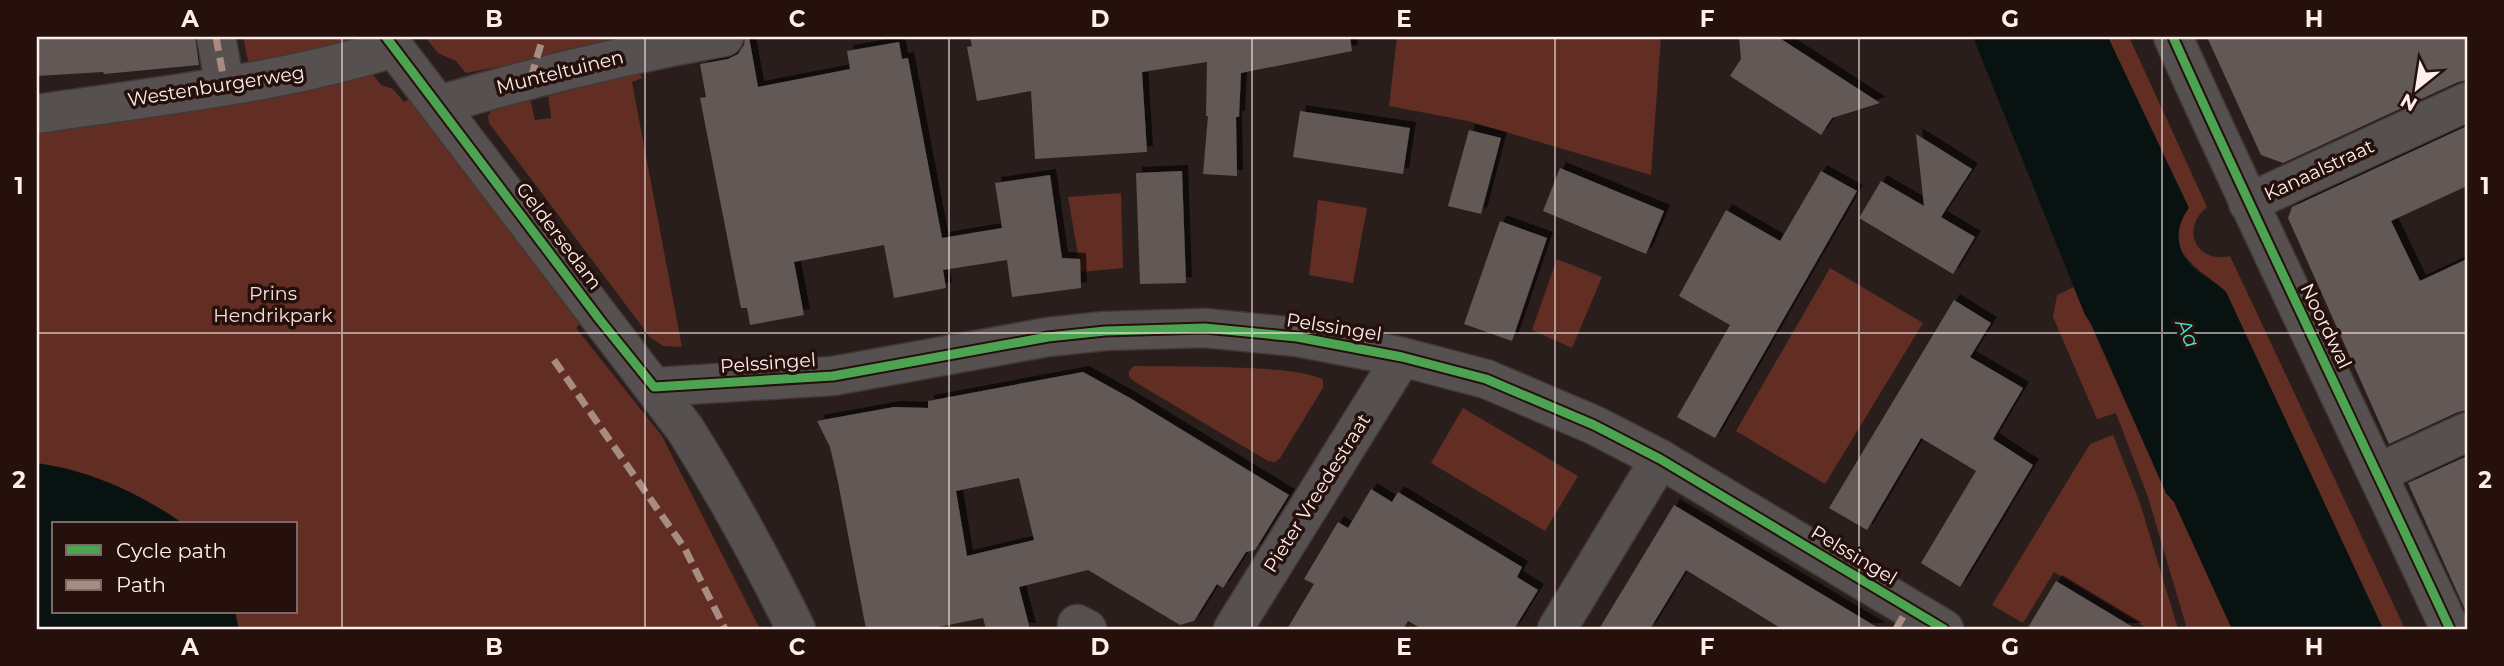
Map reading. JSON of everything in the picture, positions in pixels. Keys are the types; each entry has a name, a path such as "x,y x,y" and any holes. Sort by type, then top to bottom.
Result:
{"street":[{"path":"216,37 225,86"},
{"name":"Munteltuinen","path":"439,105 531,78 651,50 723,37"},
{"name":"Noordwal","path":"2173,37 2248,203 2450,629"},
{"name":"Westenburgerweg","path":"37,114 225,86 339,64 389,42"},
{"name":"Geldersedam","path":"389,42 685,429 724,490 796,629"},
{"name":"Kanaalstraat","path":"2248,203 2467,102"},
{"name":"Pelssingel","path":"654,387 832,376 1048,337 1105,331 1205,328 1297,337 1402,357 1486,379 1594,425 1660,458 1902,619 1944,629"},
{"name":"Pieter Vreedestraat","path":"1233,629 1402,357"},
{"path":"2378,473 2467,432"},
{"path":"1557,629 1660,458"}],"green space":[{"path":"243,37 355,38 352,42 250,70"},
{"path":"425,37 633,37 627,42 466,73 456,61 438,53"},
{"path":"1397,37 1661,37 1651,175 1468,121 1389,106"},
{"path":"2108,37 2129,37 2207,207 2194,225 2196,243 2208,255 2230,256 2405,629 2383,629 2226,292 2197,269 2182,251 2178,241 2178,229 2183,216"},
{"name":"Prins Hendrikpark","path":"366,66 381,85 393,89 404,102 414,96 583,321 576,328 662,436 760,629 37,629 37,118"},
{"path":"639,73 643,78 632,82 682,347 663,346 650,337 489,123 488,116 492,110 528,90 535,120 551,118 547,86"},
{"path":"1121,193 1123,268 1081,272 1068,197"},
{"path":"1318,200 1367,208 1353,283 1309,275"},
{"path":"1557,259 1602,277 1572,348 1532,330"},
{"path":"1830,268 1923,323 1825,484 1736,431"},
{"path":"2074,287 2166,493 2174,502 2232,629 2187,629 2148,497 2116,413 2097,419 2053,317 2057,295"},
{"path":"1134,366 1233,367 1288,371 1323,380 1323,388 1275,462 1268,461 1135,382 1129,377 1129,371"},
{"path":"1463,408 1578,476 1545,531 1431,463"},
{"path":"2113,435 2140,503 2178,629 2148,629 2054,572 2023,623 1992,605 2090,444"}],"water":[{"name":"Aa","path":"1973,37 2108,37 2189,208 2180,224 2181,250 2191,265 2226,292 2383,629 2232,629 2174,502 2166,493 2092,325 2085,315"},
{"path":"37,463 77,472 114,485 181,522 52,522 52,614 235,614 239,629 37,629"}],"building":[{"path":"37,37 195,37 199,65 104,74 37,76"},
{"path":"745,37 749,37 758,87 850,69 847,51 899,42 902,59 908,58 942,238 1002,228 995,183 1050,175 1062,258 1080,259 1081,288 1012,297 1007,260 943,270 946,288 894,298 884,245 794,262 804,315 750,325 747,308 741,308 700,98 706,97 700,64 728,59 738,54 744,45"},
{"path":"970,37 1350,37 1352,51 1241,73 1239,117 1236,117 1237,176 1203,174 1208,116 1207,62 1142,72 1147,152 1035,159 1031,91 977,101 967,47 972,46"},
{"path":"1739,37 1778,37 1880,103 1832,118 1821,135 1730,76 1741,59"},
{"path":"2207,37 2467,37 2467,80 2283,163 2261,155"},
{"path":"1300,111 1410,128 1403,174 1293,157"},
{"path":"2467,126 2467,186 2391,221 2420,281 2467,259 2467,410 2389,444 2288,218 2292,207"},
{"path":"1469,130 1501,138 1481,214 1448,206"},
{"path":"1916,134 1972,169 1941,217 1975,237 1953,274 1859,218 1881,181 1924,206"},
{"path":"1560,168 1664,211 1646,254 1543,211"},
{"path":"1182,171 1186,283 1140,284 1136,173"},
{"path":"1821,171 1857,191 1715,438 1677,417 1730,325 1679,296 1726,210 1780,241"},
{"path":"1500,221 1547,238 1512,341 1464,324"},
{"path":"1954,300 1991,323 1970,357 2023,388 1993,439 2033,465 1960,587 1921,563 1976,471 1921,438 1867,530 1829,508"},
{"path":"1083,372 1289,495 1255,550 1246,552 1223,588 1217,584 1194,621 1180,625 1088,570 1019,587 1030,629 986,629 983,618 929,629 866,629 830,447 817,421 894,407 928,408 928,401","holes":["1019,478 1034,540 967,556 956,491"]},
{"path":"2467,456 2467,614 2408,483"},
{"path":"1371,489 1392,502 1398,492 1522,567 1517,577 1538,590 1514,629 1422,629 1408,621 1403,629 1287,629 1314,584 1304,579 1338,522 1348,528"},
{"path":"1674,505 1880,629 1782,629 1686,570 1650,629 1599,629"},
{"path":"2056,581 2136,629 2027,629"}],"marked path":[{"path":"216,37 225,86"},
{"path":"531,78 543,37"},
{"path":"554,360 685,549 725,629"},
{"path":"1896,629 1908,608"}],"cycle path":[{"path":"386,37 600,320 654,387 833,376 1048,337 1105,331 1205,328 1297,337 1402,357 1486,379 1594,425 1660,459 1944,629"},
{"path":"2173,37 2450,629"}]}
